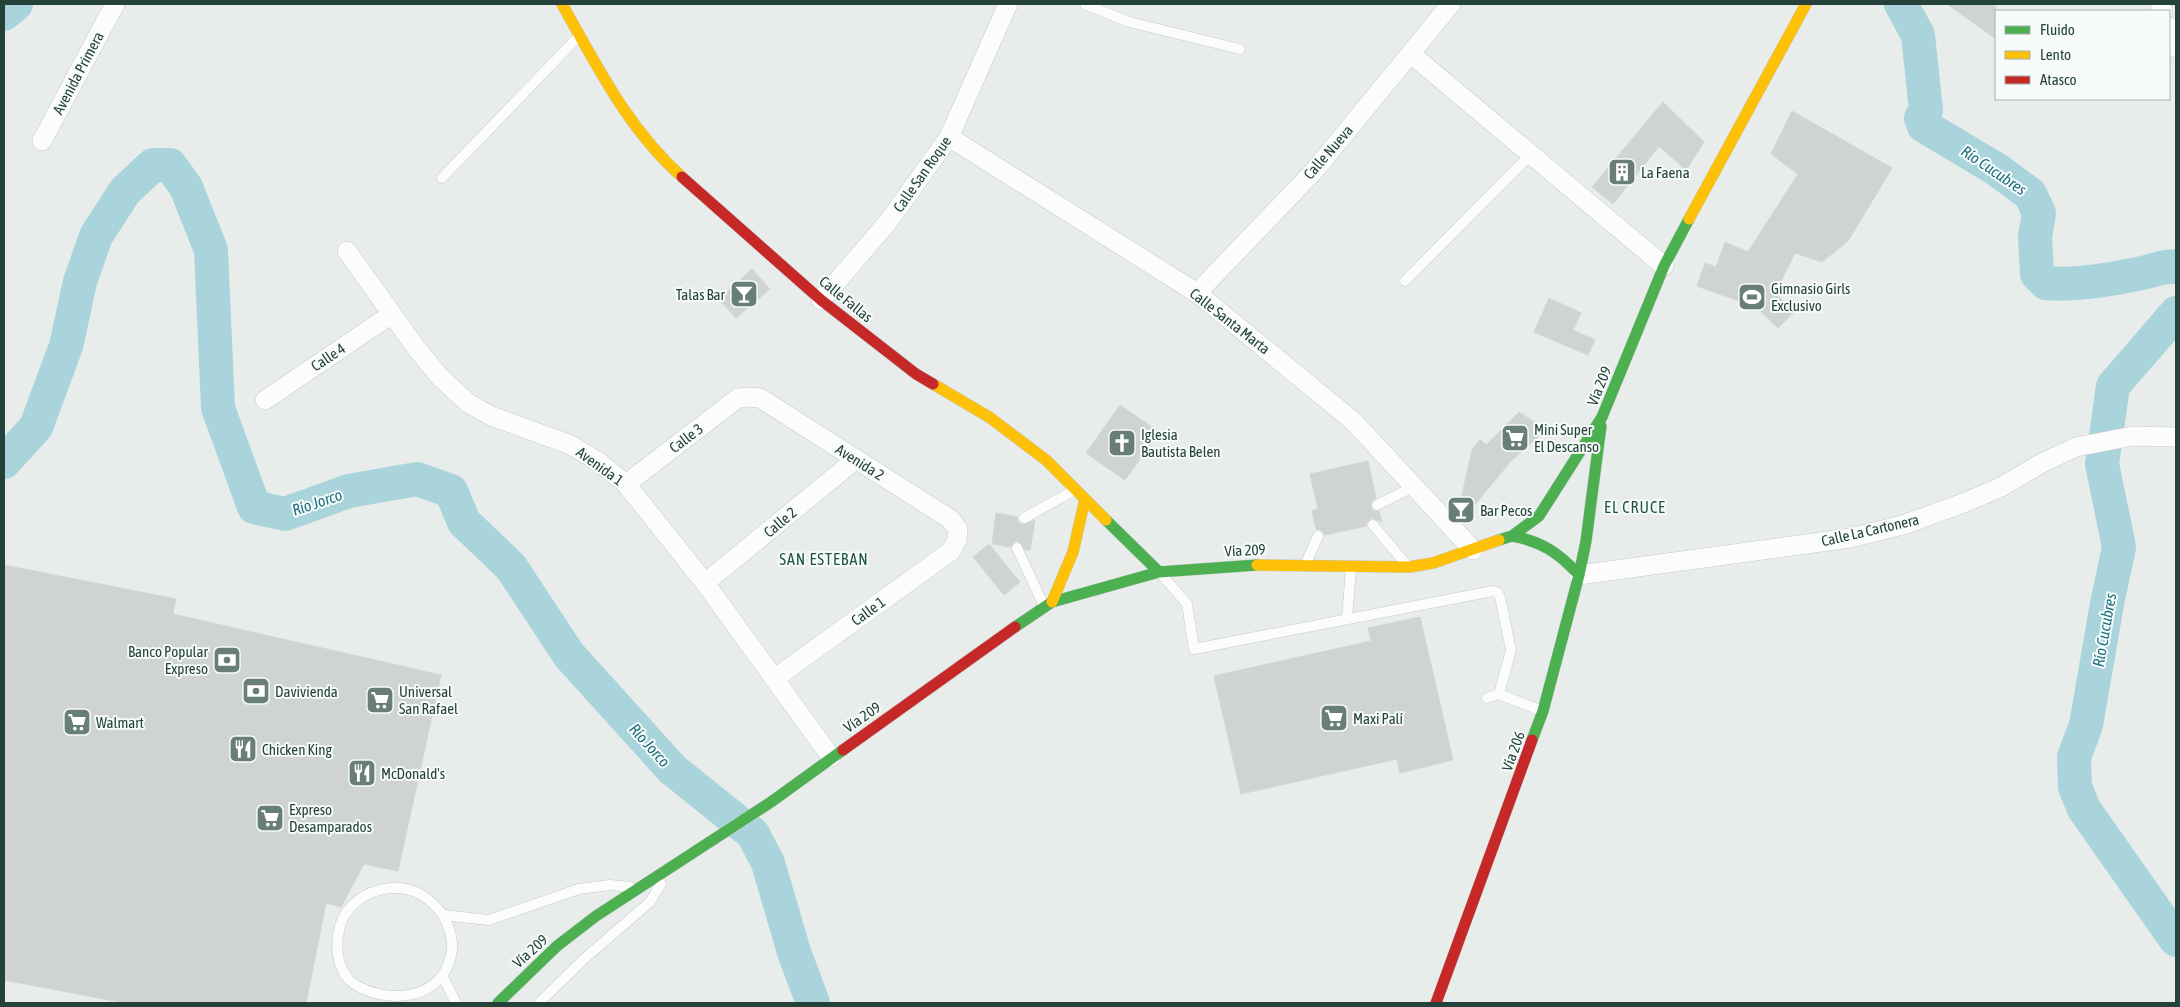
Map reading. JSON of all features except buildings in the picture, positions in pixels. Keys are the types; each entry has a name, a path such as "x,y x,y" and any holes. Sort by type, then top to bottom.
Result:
{"main road":[{"name":"Calle Fallas","path":"562,4 611,92 658,155 821,300 916,374 989,417 1046,460 1159,572"},
{"name":"Vía 209","path":"498,1003 557,946 596,916 641,889 771,802 831,757 1048,605 1159,572 1240,565 1305,564 1409,568 1473,550 1512,536 1543,519 1602,417 1664,266 1806,4"},
{"path":"1579,575 1586,541 1602,417"},
{"path":"1048,605 1074,552 1081,526 1085,499"},
{"path":"1512,536 1533,539 1552,548 1579,575"},
{"name":"Vía 206","path":"1436,1003 1544,711 1579,575 1576,557 1572,548"}],"street":[{"name":"Avenida Primera","path":"42,141 115,4"},
{"name":"Calle San Roque","path":"821,300 888,222 949,137 1008,4"},
{"name":"Calle Nueva","path":"1197,293 1314,171 1451,4"},
{"path":"2170,31 2176,48"},
{"path":"1411,54 1664,266"},
{"name":"Calle Santa Marta","path":"949,137 1197,293 1353,421 1413,488 1473,550"},
{"name":"Avenida 1","path":"347,251 417,349 440,377 468,403 491,416 571,445 599,462 626,484 705,583 831,757"},
{"name":"Calle 4","path":"265,400 392,314"},
{"name":"Calle 3","path":"626,484 738,398 748,397"},
{"name":"Avenida 2","path":"748,397 760,398 950,519 958,529 958,540"},
{"name":"Calle La Cartonera","path":"1579,575 1850,538 1903,525 1966,502 2001,487 2042,463 2076,447 2133,436 2176,437"},
{"name":"Calle 2","path":"705,583 855,460"},
{"name":"Calle 1","path":"774,679 951,551 958,540"}],"lane":[{"path":"1086,4 1128,22 1240,49"},
{"path":"442,178 579,36"},
{"path":"1405,281 1530,155"},
{"path":"1377,505 1413,488"},
{"path":"1024,518 1076,490"},
{"path":"1373,525 1409,568"},
{"path":"1305,564 1318,536"},
{"path":"1017,548 1048,605"},
{"path":"1347,619 1352,566"},
{"path":"1159,572 1187,604 1194,649 1493,591 1497,592 1500,597 1511,650 1499,694"},
{"path":"1487,698 1499,694 1544,711"},
{"path":"539,1003 585,958 650,902 670,869"},
{"path":"444,915 489,920 579,889 610,885 641,889"},
{"path":"399,888 416,892 432,901 444,915 450,930 452,946 450,962 442,977 431,990 416,999 402,1003 373,999 356,988 343,973 337,955 337,937 342,920 351,906 365,895 381,889 399,888"},
{"path":"442,977 456,1003"}],"waterway":[{"name":"Río Jorco","path":"4,14 16,4"},
{"name":"Río Cucubres","path":"1901,4 1918,35 1926,110 1921,118 1924,126 1996,169 2030,194 2039,213 2035,237 2037,274 2046,283 2070,284 2142,273 2163,267 2176,267"},
{"name":"Río Jorco","path":"4,462 36,427 66,346 80,282 96,236 125,191 153,165 170,165 186,187 211,250 218,408 254,507 285,514 349,491 417,479 451,491 464,522 511,567 569,655 672,769 753,834 768,863 794,952 813,1003"},
{"name":"Río Cucubres","path":"2176,313 2113,386 2102,464 2119,547 2086,725 2074,757 2075,787 2084,809 2176,940"}],"traffic: fast":[{"path":"1499,540 1512,536 1539,516 1602,417 1664,266 1689,219"},
{"path":"1532,740 1543,711 1579,575 1586,541 1601,426"},
{"path":"1106,520 1159,572"},
{"path":"1512,536 1532,541 1549,549 1564,560 1579,575"},
{"path":"1015,627 1052,602 1159,572 1257,565"},
{"path":"498,1003 557,946 596,916 771,802 843,750"}],"traffic: slow":[{"path":"562,4 601,73 630,118 645,138 682,177"},
{"path":"1689,219 1806,4"},
{"path":"933,384 989,417 1046,460 1106,520"},
{"path":"1052,602 1073,552 1085,499"},
{"path":"1257,565 1409,567 1433,563 1499,540"}],"traffic: jam":[{"path":"682,177 821,300 916,374 933,384"},
{"path":"843,750 1015,627"},
{"path":"1436,1003 1532,740"}],"place":[{"name":"La Faena","path":"1622,172"},
{"name":"Talas Bar","path":"744,294"},
{"name":"Gimnasio Girls Exclusivo","path":"1752,297"},
{"name":"Mini Super El Descanso","path":"1515,438"},
{"name":"Iglesia Bautista Belen","path":"1122,443"},
{"name":"Bar Pecos","path":"1461,510"},
{"name":"Banco Popular Expreso","path":"227,660"},
{"name":"Davivienda","path":"256,691"},
{"name":"Universal San Rafael","path":"380,700"},
{"name":"Maxi Palí","path":"1334,718"},
{"name":"Walmart","path":"77,722"},
{"name":"Chicken King","path":"243,749"},
{"name":"McDonald's","path":"362,773"},
{"name":"Expreso Desamparados","path":"270,818"}],"district":[{"name":"EL CRUCE","path":"1635,507"},
{"name":"SAN ESTEBAN","path":"824,559"}]}
